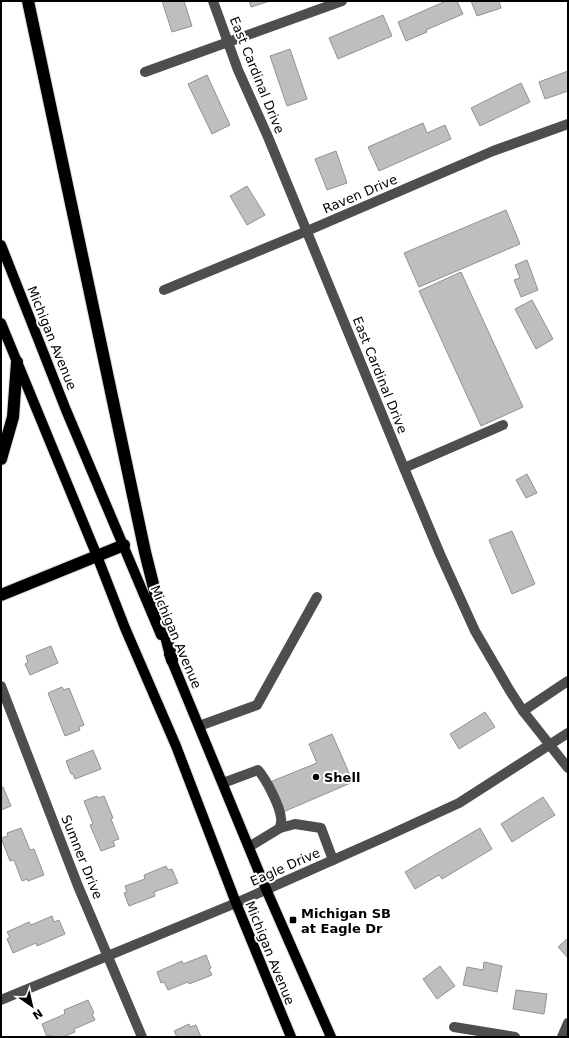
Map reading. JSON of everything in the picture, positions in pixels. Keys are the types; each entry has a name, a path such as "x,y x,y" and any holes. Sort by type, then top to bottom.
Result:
{"highway":[{"path":"28,1 145,552 172,660"},
{"path":"1,459 13,417 17,362"},
{"path":"1,595 124,544"}],"main road":[{"name":"Michigan Avenue","path":"1,245 66,410 124,544 266,890 330,1037"},
{"name":"Michigan Avenue","path":"1,323 98,556 125,628 176,746 236,903 291,1037"}],"street":[{"name":"East Cardinal Drive","path":"213,1 238,70 268,137 440,554 475,631 523,711 568,768"},
{"path":"145,72 342,1"},
{"name":"Raven Drive","path":"164,290 307,231 493,151 568,124"},
{"path":"404,468 503,425"},
{"path":"199,726 257,705 317,597"},
{"path":"523,711 568,682"},
{"name":"Sumner Drive","path":"1,686 78,886 142,1037"},
{"name":"Eagle Drive","path":"1,1000 236,903 458,803 568,733"},
{"path":"222,783 258,770 265,778 274,797 282,819 280,828"},
{"path":"249,847 280,828 295,824 320,828 333,860"},
{"path":"562,1037 568,1023"},
{"path":"454,1027 514,1037"}],"building":[{"path":"162,1 184,1 192,26 172,32"},
{"path":"249,1 270,1 251,7"},
{"path":"446,1 457,1 463,14 426,30 427,32 406,41 398,22"},
{"path":"471,1 499,1 501,8 477,16"},
{"path":"383,15 392,36 338,59 329,38"},
{"path":"290,49 307,99 287,106 270,56"},
{"path":"568,71 568,91 545,99 539,82"},
{"path":"207,75 230,125 212,134 188,84"},
{"path":"521,83 530,102 480,126 471,108"},
{"path":"423,123 427,133 445,125 451,139 379,171 368,147"},
{"path":"336,151 347,183 327,190 315,159"},
{"path":"247,186 265,215 247,225 230,196"},
{"path":"506,210 520,244 419,287 404,253"},
{"path":"527,260 538,290 521,297 514,280 520,278 515,265"},
{"path":"461,272 523,407 481,426 419,291"},
{"path":"532,300 553,339 536,349 515,309"},
{"path":"527,474 537,493 526,498 516,480"},
{"path":"512,531 535,584 512,594 489,540"},
{"path":"51,646 58,663 30,675 25,664 28,662 26,656"},
{"path":"62,687 64,690 69,688 84,725 79,727 80,730 65,736 48,693"},
{"path":"485,712 495,727 459,749 450,734"},
{"path":"332,734 353,782 283,812 270,782 317,763 309,744"},
{"path":"93,750 101,769 75,779 73,774 71,774 66,761"},
{"path":"3,787 11,806 1,810 1,788"},
{"path":"97,796 98,798 104,796 113,818 111,819 119,839 113,841 115,846 101,851 90,825 93,824 84,801"},
{"path":"543,797 555,815 512,842 501,824"},
{"path":"21,828 30,850 34,849 44,875 28,881 27,879 22,881 14,860 10,861 1,838 8,836 7,833"},
{"path":"480,828 492,849 442,879 439,875 415,889 405,872"},
{"path":"166,866 168,870 172,869 178,883 154,892 155,896 129,906 124,893 127,892 125,886 145,879 144,875"},
{"path":"52,916 54,922 59,920 65,934 37,946 36,943 13,953 7,939 10,937 7,932 29,922 31,925"},
{"path":"568,938 568,958 558,947"},
{"path":"206,955 212,975 168,990 164,982 161,983 157,972 182,961 183,964"},
{"path":"484,962 502,966 497,992 463,985 467,967 483,970"},
{"path":"440,966 455,986 437,999 423,979"},
{"path":"516,990 547,994 544,1014 513,1009"},
{"path":"88,1000 94,1013 92,1014 95,1020 74,1029 75,1032 63,1037 51,1037 50,1035 47,1037 42,1024 65,1014 64,1010"},
{"path":"189,1024 190,1027 196,1025 201,1037 177,1037 174,1031"}],"place":[{"name":"Shell","path":"316,777"},
{"name":"Michigan SB at Eagle Dr","path":"293,920"}]}
